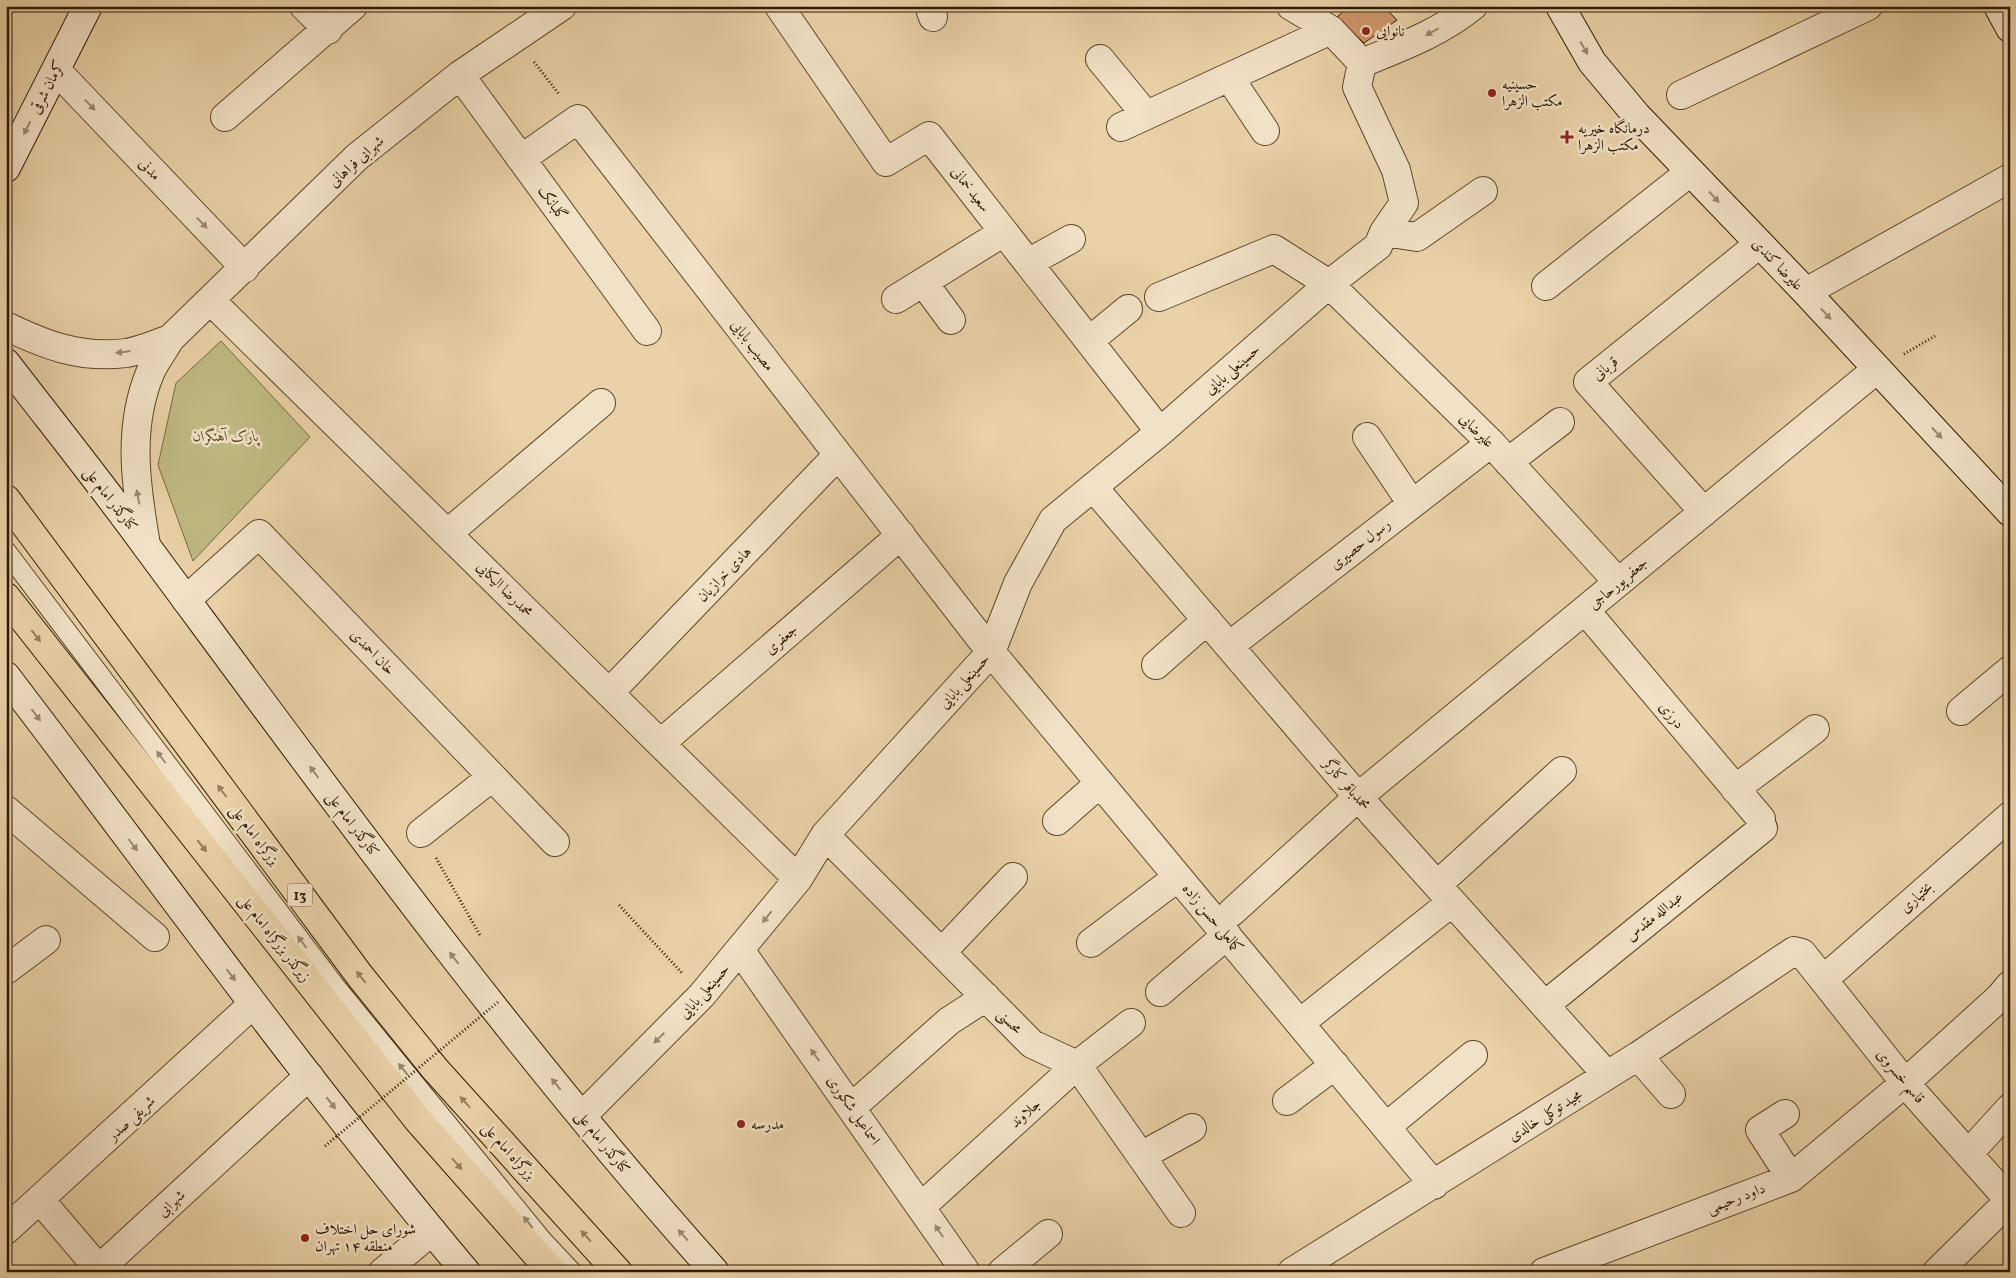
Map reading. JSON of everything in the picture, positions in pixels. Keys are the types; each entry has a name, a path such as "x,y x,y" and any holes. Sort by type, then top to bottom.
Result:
{"highway":[{"name":"بزرگراه امام علی","path":"6,499 360,976 435,1069 618,1272"},
{"name":"زیرگذر بزرگراه امام علی","path":"6,597 418,1120 552,1272"}],"street":[{"name":"کرمان شرقی","path":"6,168 88,6"},
{"path":"304,6 328,30"},
{"path":"225,117 328,30 353,6"},
{"name":"شهرابی فراهانی","path":"146,545 135,481 135,443 140,410 150,372 170,340 357,157 460,75 562,6"},
{"name":"سعید خمانی","path":"779,6 886,162 929,136 1160,432"},
{"path":"1291,6 1331,30 1362,62 1416,41 1457,19 1473,6"},
{"name":"علیرضا کندی","path":"1560,6 1592,62 1637,116 1806,292 2010,512"},
{"path":"1681,95 1868,6"},
{"path":"1998,6 2010,28"},
{"path":"1121,127 1331,30"},
{"path":"1100,59 1146,115"},
{"name":"حسینعلی بابایی","path":"582,1116 702,995 798,879 825,835 991,652 1018,583 1053,520 1160,432 1381,239 1404,203 1396,170 1356,87 1362,62"},
{"name":"مدنی","path":"56,70 245,268"},
{"name":"گلبانک","path":"460,75 646,332"},
{"path":"1229,77 1265,131"},
{"path":"522,159 578,119"},
{"name":"مصیب بابایی","path":"578,119 991,652"},
{"path":"1546,286 1690,172"},
{"path":"1806,292 2010,178"},
{"path":"1381,239 1417,237 1484,191"},
{"path":"896,299 1004,232"},
{"path":"1028,263 1071,239"},
{"name":"قربانی","path":"1704,512 1588,382 1759,244"},
{"name":"علیرضایی","path":"1159,297 1274,250 1329,284 1500,452 1618,582"},
{"path":"924,282 951,320"},
{"name":"محمدرضا الیکایی","path":"210,300 448,532 798,879"},
{"path":"1089,341 1128,309"},
{"name":"شهرابی فراهانی","path":"6,326 44,344 80,354 126,353 170,340"},
{"name":"کنارگذر امام علی","path":"6,363 146,545 443,944 639,1187 715,1272"},
{"name":"جعفر پورحاجی","path":"1160,992 1358,797 1877,368"},
{"path":"448,532 600,403"},
{"name":"رسول حصیری","path":"1229,646 1412,504 1500,452 1560,422"},
{"path":"1367,437 1412,504"},
{"name":"هادی خرازیان","path":"610,692 838,455"},
{"name":"محمدباقر کارگر","path":"1093,487 1358,797 1607,1075"},
{"name":"خان احمدی","path":"186,600 259,534 555,842"},
{"name":"جعفری","path":"661,743 901,535"},
{"name":"درزی","path":"1585,610 1762,823"},
{"path":"1156,665 1207,620"},
{"name":"کمالعلی حسن زاده","path":"991,652 1178,876 1229,924 1300,1023 1434,1185"},
{"path":"1961,711 2010,670"},
{"path":"6,676 254,1004 466,1272"},
{"path":"1735,789 1815,729"},
{"path":"1300,1023 1444,893 1562,771"},
{"path":"421,833 492,776"},
{"path":"1058,821 1100,784"},
{"path":"6,810 155,938"},
{"name":"بختیاری","path":"1824,979 2010,816"},
{"name":"عبدالله مقدس","path":"1545,1005 1762,823"},
{"name":"محسنی","path":"825,835 1032,1044 1076,1065 1181,1213"},
{"path":"1092,943 1178,876"},
{"path":"942,952 1013,877"},
{"path":"6,970 46,940"},
{"name":"اسماعیل شکوری","path":"740,950 922,1206 966,1272"},
{"name":"قاسم خسروی","path":"1794,951 1802,953 1905,1083 2010,1201"},
{"name":"مجید توکلی خالدی","path":"1292,1272 1638,1056 1794,951"},
{"name":"داود رحیمی","path":"1546,1271 1791,1178 1905,1083 1992,1004 2010,985"},
{"path":"852,1107 949,1021 986,997"},
{"name":"شریفی صدر","path":"6,1230 41,1201 254,1004"},
{"name":"جلاوند","path":"922,1206 1076,1065 1131,1024"},
{"path":"1386,1127 1473,1054"},
{"path":"1638,1056 1671,1094"},
{"path":"1287,1101 1335,1065"},
{"name":"شهرابی","path":"41,1201 99,1269 310,1076"},
{"path":"1969,1153 2010,1108"},
{"path":"1785,1114 1760,1130 1791,1178"},
{"path":"1141,1156 1192,1128"},
{"path":"1937,1272 2010,1201"},
{"path":"383,1272 432,1231"},
{"path":"1002,1272 1048,1234"}],"lane":[{"path":"6,551 335,986 542,1240 572,1272"}],"path":[{"path":"515,37 578,119"},
{"path":"421,833 483,941"},
{"path":"619,905 702,995"},
{"path":"325,1146 498,1002"}],"green space":[{"name":"پارک آهنگران","path":"221,341 310,437 193,561 158,465 176,383"}],"building":[{"name":"نانوایی","path":"1350,6 1383,6 1397,20 1364,43 1337,17"}],"place":[{"name":"نانوایی","path":"1366,31"},
{"name":"حسینیه مکتب الزهرا","path":"1492,93"},
{"name":"درمانگاه خیریه مکتب الزهرا","path":"1567,137"},
{"name":"مدرسه","path":"741,1124"},
{"name":"شورای حل اختلاف منطقه ۱۴ تهران","path":"305,1238"}]}
